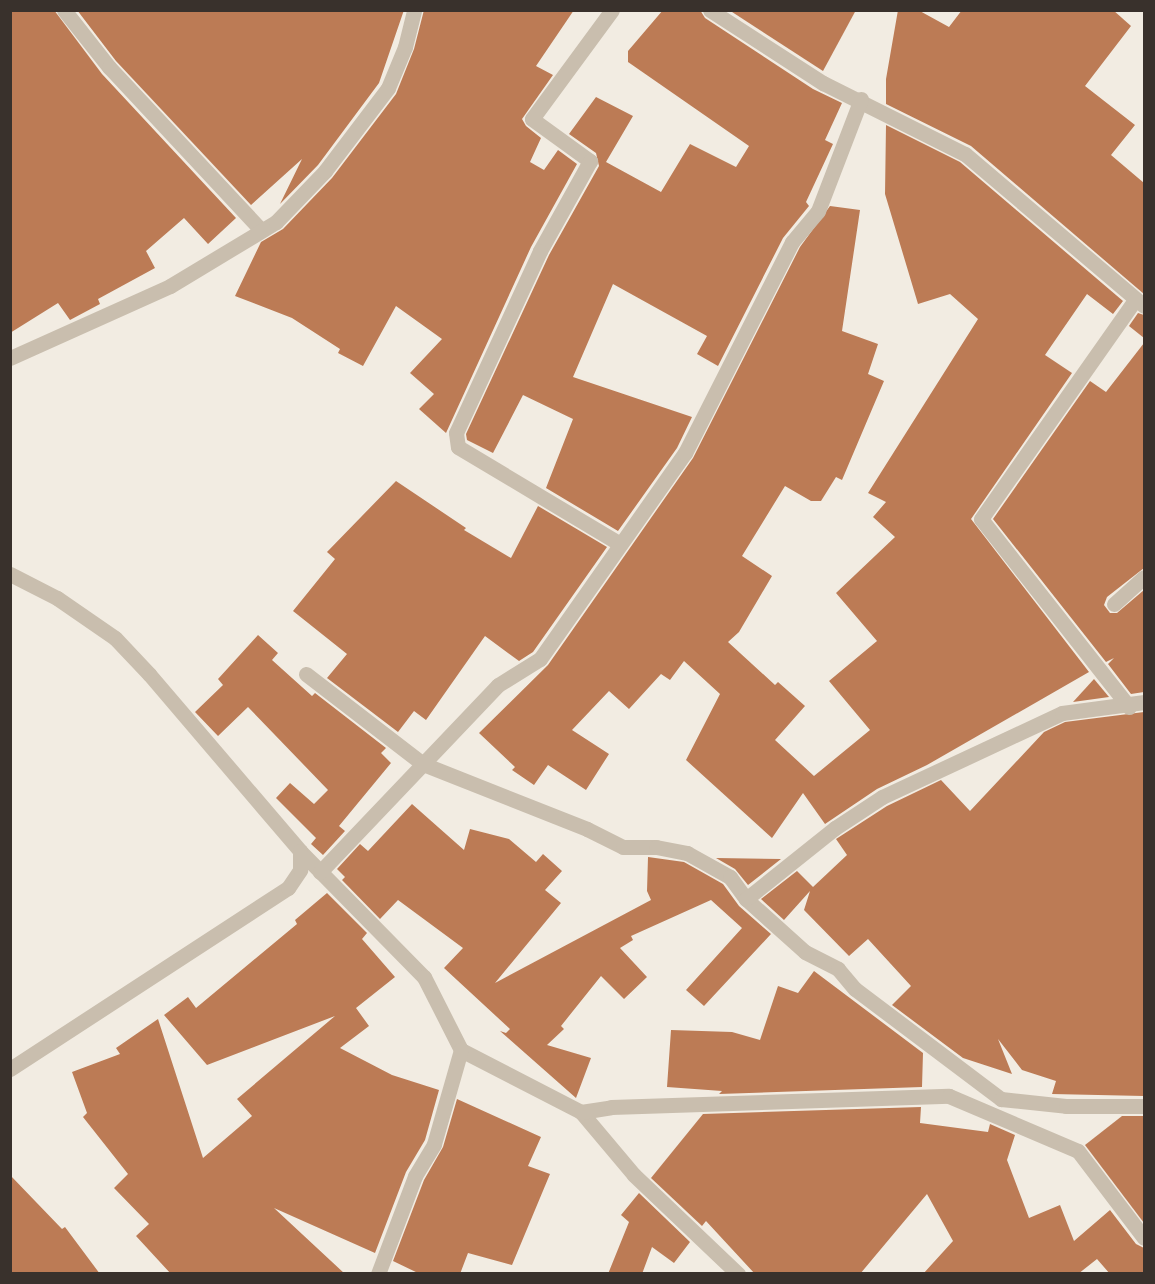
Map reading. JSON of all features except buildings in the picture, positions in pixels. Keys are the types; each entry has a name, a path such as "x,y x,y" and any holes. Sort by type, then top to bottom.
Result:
{"street":[{"path":"64,10 109,67 261,230"},
{"path":"12,353 170,286 276,222 326,171 388,88 405,47 414,10"},
{"path":"612,10 532,119 590,161 540,251 456,433 458,447 620,544"},
{"path":"710,10 824,83 861,99 964,154 1140,303 981,519 1129,707"},
{"path":"320,872 498,685 540,659 685,453 792,242 818,211 861,99"},
{"path":"10,574 57,598 115,638 300,851 424,976 460,1050 581,1112 634,1175 738,1274"},
{"path":"1114,604 1144,577"},
{"path":"306,674 423,764 587,829 623,847 656,847 687,853 730,877 746,899 805,952 838,969 855,989 1001,1099 1066,1106 1144,1106"},
{"path":"746,899 835,828 882,796 1062,714 1129,707 1144,702"},
{"path":"10,1068 288,888 300,870 300,851"},
{"path":"378,1274 414,1176 434,1144 460,1050"},
{"path":"581,1112 611,1107 949,1096 1078,1151 1144,1238"},
{"path":"981,1110 1001,1099"}]}
